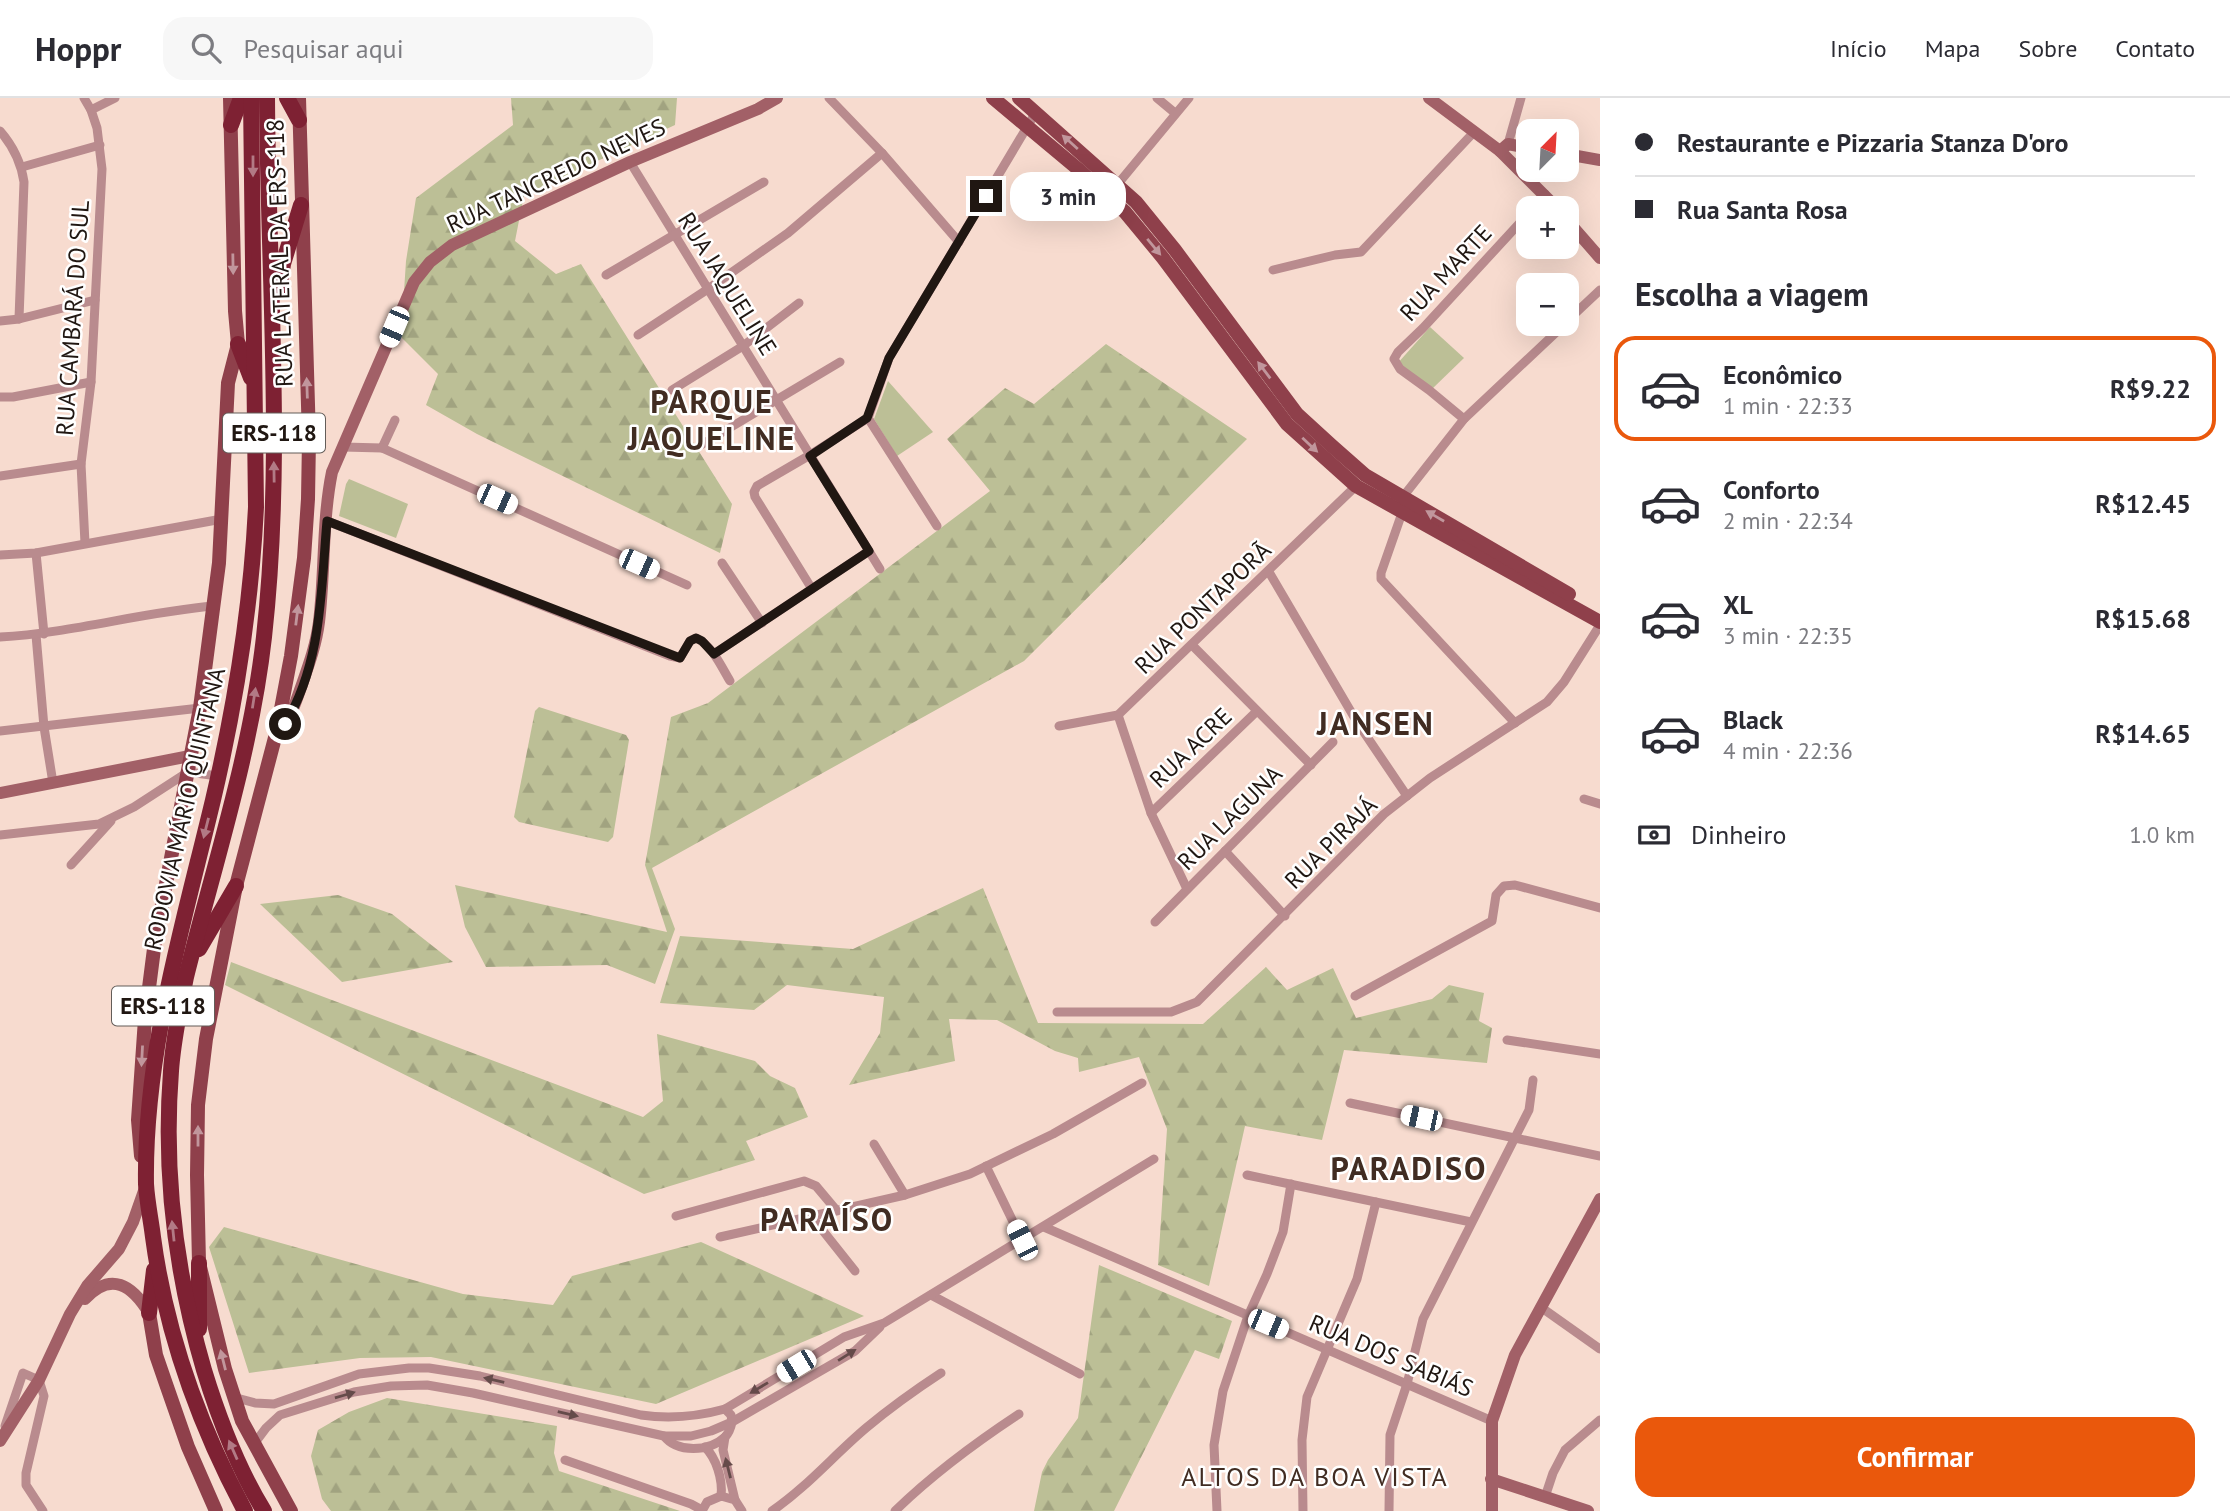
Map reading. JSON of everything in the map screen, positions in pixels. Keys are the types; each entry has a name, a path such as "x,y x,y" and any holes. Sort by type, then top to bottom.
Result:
{"highway":[{"path":"231,125 241,98"},
{"name":"RODOVIA MÁRIO QUINTANA","path":"245,1511 222,1468 183,1369 165,1304 146,1186 150,1108 161,1017 219,776 241,663 252,575 256,507 251,98"},
{"name":"RODOVIA MÁRIO QUINTANA","path":"264,1511 251,1490 218,1415 199,1353 175,1244 168,1156 171,1071 189,966 243,753 264,640 275,494 267,98"},
{"path":"287,98 299,120"},
{"path":"272,331 283,264 301,205"},
{"path":"238,344 255,387"},
{"path":"189,966 236,886"},
{"path":"149,1313 156,1257"},
{"path":"199,1263 199,1353"}],"main road":[{"name":"RUA LATERAL DA ERS-118","path":"146,1186 139,1147 138,1120 145,1019 158,928 200,708 214,606 222,519 228,383 238,344 234,311 230,98"},
{"name":"RUA LATERAL DA ERS-118","path":"291,1511 254,1444 233,1397 199,1263 198,1105 206,1039 236,886 276,730 291,656 304,558 309,439 299,98"},
{"name":"RUA TANCREDO NEVES","path":"276,730 285,724 291,713 312,656 318,623 327,496 332,472 414,282 430,261 452,245 630,162 758,109 778,98"},
{"path":"993,98 1125,212 1163,258 1287,424 1356,486 1402,505 1600,612"},
{"path":"1019,98 1136,202 1297,414 1402,505 1600,623"},
{"path":"1429,98 1504,148 1545,194"},
{"path":"1504,148 1516,148"},
{"path":"1579,156 1600,160"},
{"path":"1579,234 1600,258"},
{"path":"291,656 312,656"},
{"path":"0,793 190,756"},
{"path":"1,1439 39,1380 70,1314 87,1286 119,1249 133,1222 146,1186"},
{"path":"1492,1511 1492,1421 1515,1355 1600,1199"},
{"path":"70,1314 97,1287 108,1283 126,1286 134,1292 149,1313 156,1355 188,1447 216,1511"},
{"path":"1491,1479 1588,1511"}],"street":[{"name":"RUA CAMBARÁ DO SUL","path":"84,98 91,110 100,145 102,169 90,382 81,464 85,543"},
{"path":"91,110 115,98"},
{"path":"829,98 882,153 959,242"},
{"path":"1157,98 1175,113"},
{"path":"1117,185 1189,98"},
{"path":"1504,148 1521,98"},
{"path":"812,589 754,492 757,486 810,456 867,418 889,358 1036,112"},
{"path":"0,131 22,167 24,196 19,319"},
{"path":"1273,270 1335,255 1361,252 1475,131"},
{"path":"22,167 100,145"},
{"path":"638,335 788,233 882,153"},
{"name":"RUA JAQUELINE","path":"630,162 880,569"},
{"path":"606,275 764,181"},
{"name":"RUA MARTE","path":"1464,419 1400,369 1394,359 1516,227"},
{"path":"1579,310 1600,290"},
{"path":"0,321 19,319 95,300"},
{"path":"672,390 743,345 799,303"},
{"path":"1515,723 1381,579 1381,573 1402,505 1464,419 1551,336"},
{"path":"701,445 841,362"},
{"path":"0,397 13,397 90,382"},
{"path":"867,418 937,526"},
{"path":"382,448 395,420"},
{"path":"343,447 382,448 687,585"},
{"path":"0,476 81,464"},
{"name":"RUA PONTAPORÃ","path":"1118,715 1356,486"},
{"path":"0,555 36,553 222,519"},
{"path":"327,521 680,658 690,641 696,638 714,654 730,681"},
{"path":"714,654 869,551"},
{"path":"36,553 44,727 52,783"},
{"path":"722,563 762,623"},
{"path":"1269,572 1357,722 1408,796"},
{"path":"0,637 40,634 184,608 214,606"},
{"name":"RUA PIRAJÁ","path":"1057,1012 1171,1013 1197,1002 1384,814 1430,778 1547,702 1564,682 1600,623"},
{"path":"1192,645 1311,765"},
{"path":"0,731 200,708"},
{"name":"RUA ACRE","path":"1151,813 1257,711"},
{"path":"1059,726 1118,715 1151,813 1187,889"},
{"name":"RUA LAGUNA","path":"1155,922 1333,742"},
{"path":"71,865 112,820 188,772 219,776"},
{"path":"1584,799 1600,804"},
{"path":"0,835 87,826 112,820"},
{"path":"1225,851 1284,916"},
{"path":"1355,996 1492,921 1496,895 1504,886 1515,885 1600,908"},
{"path":"1507,1040 1600,1054"},
{"path":"1389,1511 1390,1435 1407,1384 1423,1319 1530,1110 1533,1080"},
{"path":"720,1237 905,1195 970,1174 1053,1133 1142,1083"},
{"path":"1350,1103 1600,1156"},
{"path":"874,1144 905,1195"},
{"path":"233,1397 255,1403 274,1404 359,1374 429,1368 480,1376 641,1415 667,1418 704,1415 725,1409 844,1337 884,1323 1154,1159"},
{"path":"986,1166 1022,1240"},
{"path":"1247,1175 1471,1222"},
{"path":"676,1216 804,1181 816,1186 837,1211"},
{"path":"1217,1511 1214,1445 1223,1391 1248,1316 1283,1231 1291,1184"},
{"path":"1303,1511 1302,1440 1307,1397 1357,1279 1376,1202"},
{"path":"813,1217 855,1271"},
{"name":"RUA DOS SABIÁS","path":"1044,1227 1492,1421"},
{"path":"931,1295 1080,1374"},
{"path":"1542,1308 1600,1349"},
{"path":"254,1444 280,1415 354,1392 391,1386 428,1385 664,1436 691,1436 732,1422 855,1351 884,1323"},
{"path":"772,1511 825,1468 902,1398 941,1373"},
{"path":"39,1380 44,1396 26,1473 26,1485 43,1511"},
{"path":"725,1409 731,1415 732,1422 723,1450 742,1507"},
{"path":"895,1511 924,1482 1019,1413"},
{"path":"1545,1497 1564,1450 1600,1420"},
{"path":"664,1436 670,1444 683,1448 705,1447 725,1437"},
{"path":"705,1447 715,1457 721,1496"},
{"path":"565,1460 691,1504 702,1511 711,1499 721,1496 742,1507"}],"green space":[{"path":"511,98 677,98 675,125 524,195 515,241 556,274 581,264 732,504 720,553 477,434 426,405 438,374 401,337 406,261 416,198 513,125"},
{"path":"1430,327 1464,358 1432,389 1397,364"},
{"path":"1106,344 1247,439 1024,661 652,868 675,929 655,984 607,965 486,967 465,927 455,885 667,932 645,865 671,717 708,703 990,491 947,439 1005,388 1034,404"},
{"path":"888,381 933,432 897,456 874,419"},
{"path":"349,479 408,504 396,538 339,516"},
{"path":"539,707 626,735 629,740 613,837 608,842 519,822 514,817 535,711"},
{"path":"983,888 1038,1023 1203,1024 1266,967 1287,990 1333,968 1356,1018 1432,999 1449,985 1484,993 1479,1021 1492,1028 1487,1063 1344,1050 1322,1140 1245,1126 1209,1286 1158,1265 1167,1129 1139,1057 1079,1072 1078,1058 1055,1051 997,1020 949,1019 955,1061 849,1085 880,1033 884,997 787,985 754,1010 660,1003 680,936 853,949"},
{"path":"338,895 392,914 453,962 342,982 260,904"},
{"path":"231,962 643,1117 663,1101 657,1034 755,1061 770,1076 795,1088 808,1117 746,1141 755,1160 644,1194 225,985"},
{"path":"224,1227 463,1294 553,1305 572,1276 701,1242 864,1316 656,1404 431,1357 360,1358 249,1373 209,1247"},
{"path":"1099,1265 1232,1321 1219,1359 1195,1350 1114,1511 1034,1511 1042,1472 1078,1418"},
{"path":"387,1398 557,1426 554,1453 559,1471 680,1511 331,1511 322,1499 311,1456 318,1430 349,1412"}],"district":[{"name":"PARQUE JAQUELINE","path":"712,420"},
{"name":"JANSEN","path":"1376,724"},
{"name":"PARADISO","path":"1409,1169"},
{"name":"PARAÍSO","path":"827,1220"},
{"name":"ALTOS DA BOA VISTA","path":"1315,1477"}],"route":[{"path":"285,724 296,703 316,638 327,521 680,658 690,641 696,638 714,654 869,551 810,456 867,418 889,358 986,196"}]}
